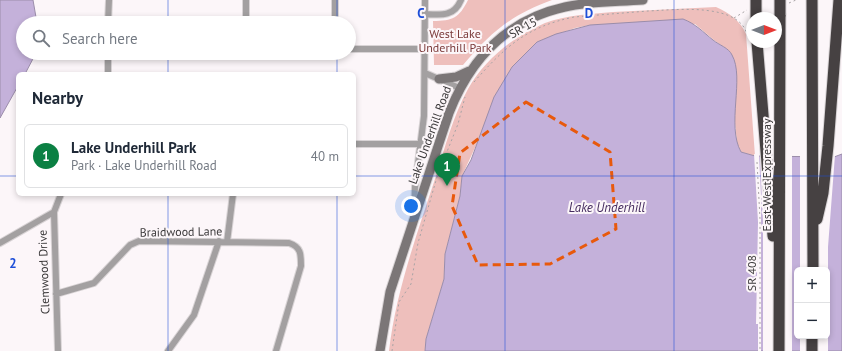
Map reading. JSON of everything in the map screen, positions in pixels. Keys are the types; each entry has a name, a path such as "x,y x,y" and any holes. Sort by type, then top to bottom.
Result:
{"highway":[{"path":"756,0 756,12"},
{"name":"East-West Expressway","path":"779,351 780,0"},
{"path":"813,235 823,193 828,146 838,0"},
{"path":"812,2 813,267"},
{"path":"757,48 765,147 780,300"},
{"path":"812,339 812,351"}],"main road":[{"name":"Lake Underhill Road","path":"380,351 390,292 449,113 459,88 469,71 504,35 544,14 565,7 643,0"},
{"path":"439,79 456,77 469,71"}],"street":[{"path":"108,16 109,0"},
{"path":"246,0 246,16"},
{"path":"335,0 336,16"},
{"path":"414,218 415,187 424,122 425,0"},
{"path":"425,14 445,15 452,12 461,0"},
{"path":"356,49 425,49"},
{"path":"108,60 108,72"},
{"path":"425,73 459,88"},
{"path":"356,144 421,144"},
{"name":"Clemwood Drive","path":"58,351 54,212 60,196"},
{"path":"227,242 233,196"},
{"path":"0,244 54,212"},
{"name":"Braidwood Lane","path":"56,294 94,283 130,245 139,242 289,243 299,248 302,254 302,266 276,351"},
{"path":"168,351 194,315 218,242"}],"path":[{"name":"SR 15","path":"473,83 496,57 510,45 532,31 558,20 603,14 694,9 705,10 733,18 747,10"},
{"path":"392,351 399,302 411,284 418,244 437,177 458,124 466,97"},
{"name":"SR 408","path":"757,161 760,219 760,351"}],"highlighted area":[{"path":"526,102 610,152 616,229 550,264 478,265 452,206 460,153"}],"green space":[{"name":"West Lake Underhill Park","path":"468,0 552,0 513,18 483,43 463,65 434,65 433,21 446,20 455,17 462,11"},
{"path":"716,7 734,18 741,25 746,34 755,156 741,152 737,144 728,50 695,24 590,25 575,28 537,42 512,67 462,176 460,196 445,254 444,279 426,339 425,351 389,351 397,306 415,241 458,110 475,78 501,50 533,28 562,18 613,12"}],"water":[{"path":"0,0 33,0 36,16 16,16 16,60 32,60 26,72 16,72 16,90 0,118"},
{"name":"Lake Underhill","path":"683,19 688,21 699,28 715,42 726,48 732,55 736,65 737,76 735,129 741,152 755,156 834,157 842,154 842,351 425,351 426,339 444,279 445,254 460,196 462,176 471,160 494,97 512,67 537,42 556,34 590,25"}],"pier":[{"path":"754,154 759,155 761,196 761,351 758,351 758,324 756,324 758,222"},
{"path":"760,155 792,155 792,351 763,351 763,222"},
{"path":"800,155 835,155 828,247 828,267 800,267"},
{"path":"800,339 828,339 828,351 800,351"}],"place":[{"name":"Lake Underhill Park","path":"447,186"}]}
